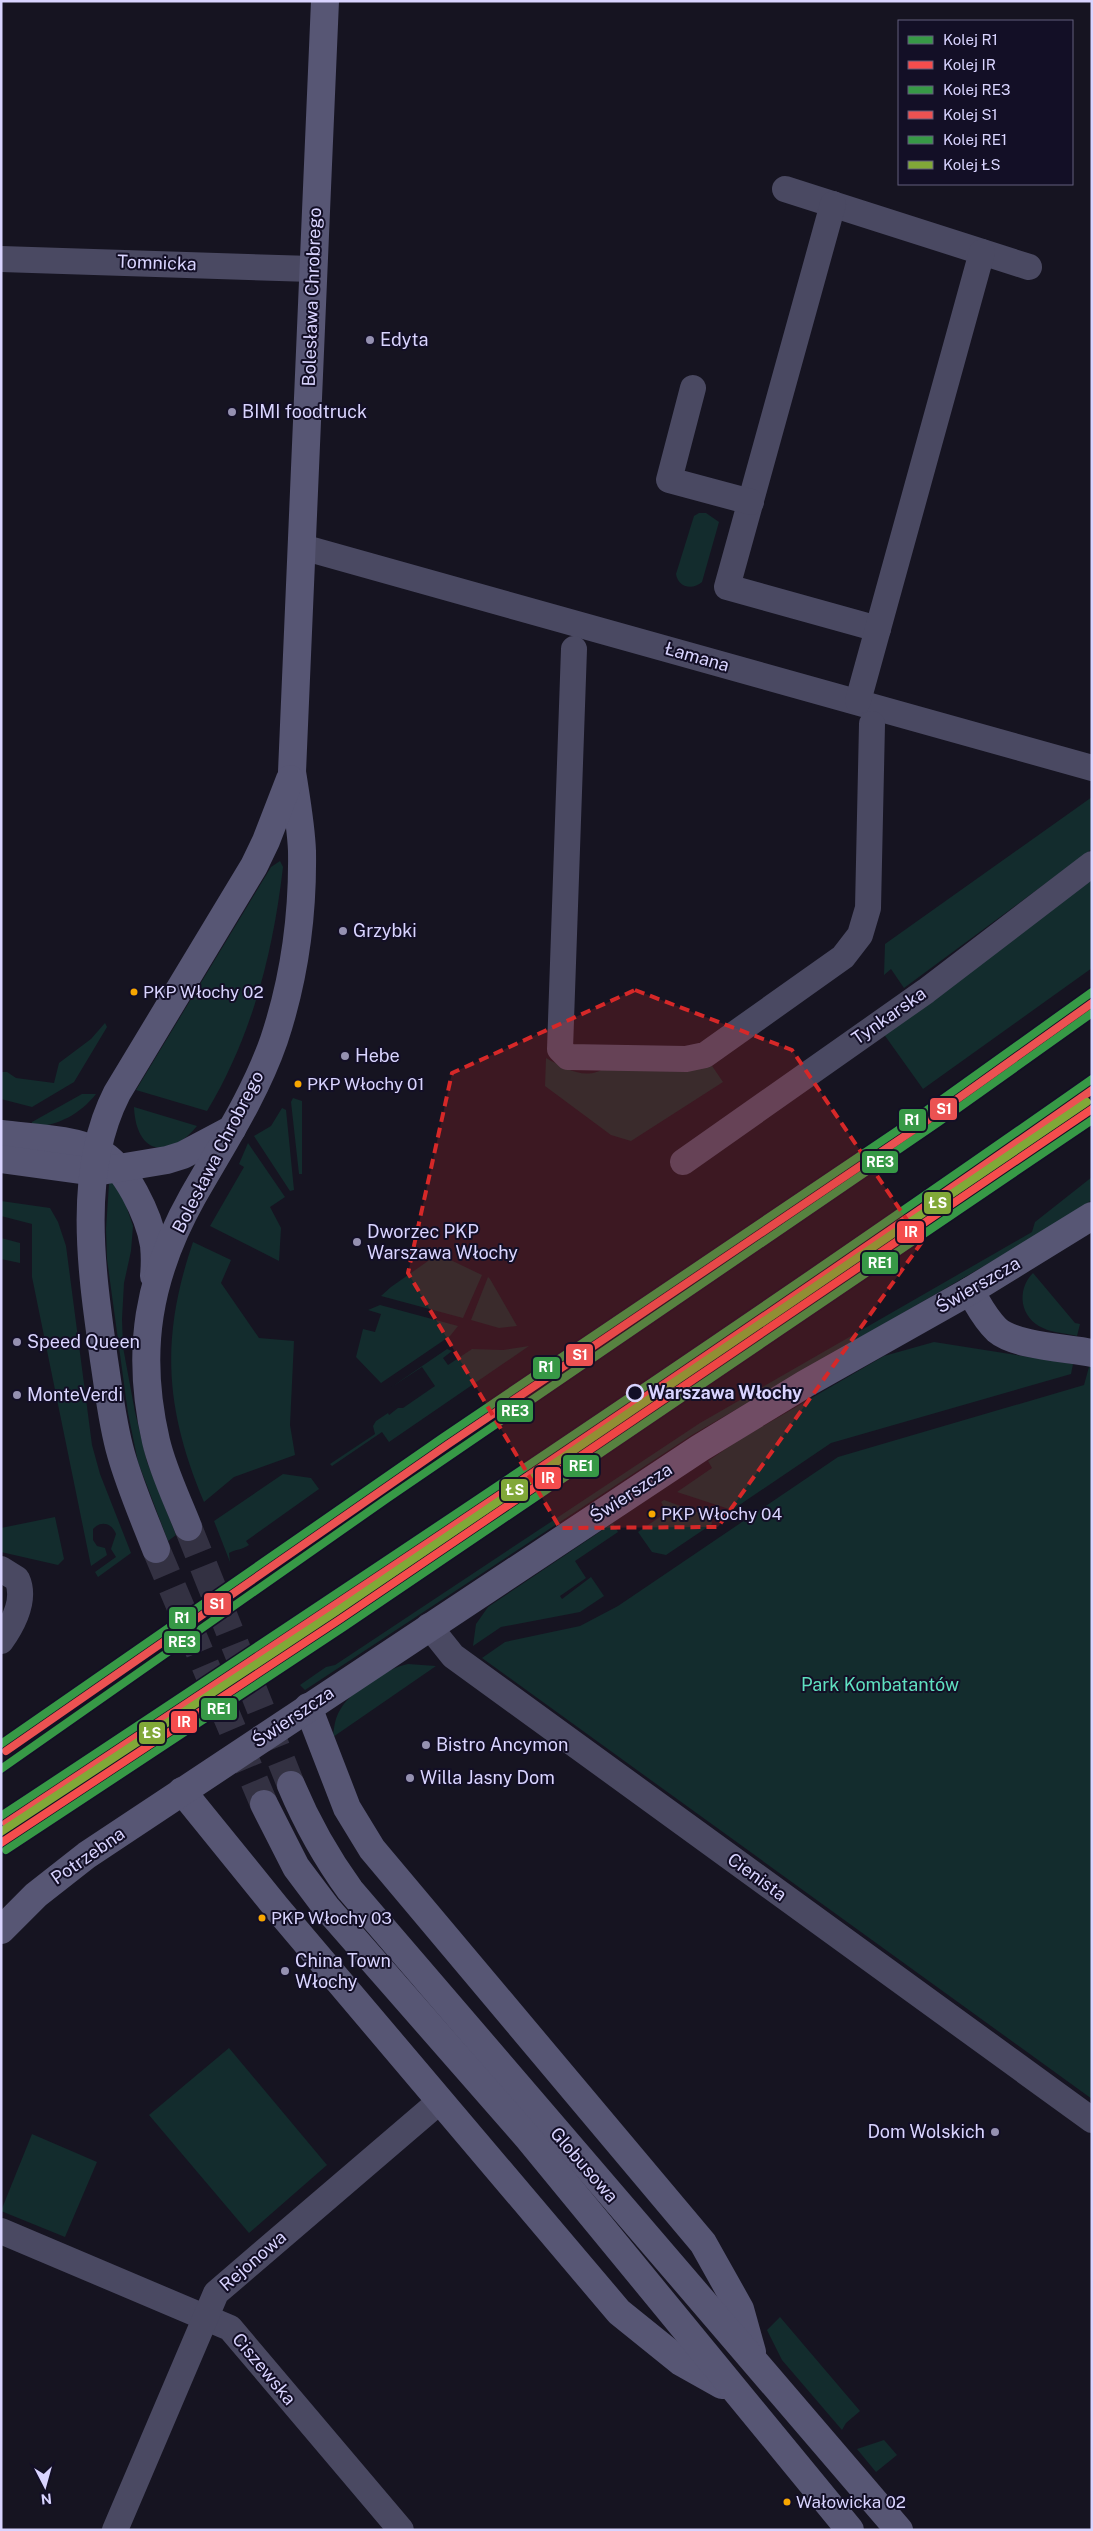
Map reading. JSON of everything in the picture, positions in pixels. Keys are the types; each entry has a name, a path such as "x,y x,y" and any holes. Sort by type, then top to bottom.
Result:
{"main road":[{"name":"Bolesława Chrobrego","path":"188,1527 164,1467 152,1416 145,1347 146,1327 154,1287 192,1198 232,1129 273,1041 292,969 299,908 302,850 292,772 312,269 325,1"},
{"name":"Bolesława Chrobrego","path":"156,1549 130,1483 113,1418 93,1278 92,1197 103,1164 110,1107 138,1056 254,866 266,841 292,772"},
{"path":"1,1159 103,1164 167,1160 183,1155 232,1129"},
{"path":"1,1134 67,1143 103,1164 142,1206 154,1245 154,1287"},
{"name":"Świerszcza","path":"182,1791 734,1426 970,1291 1092,1216"},
{"path":"970,1291 989,1322 1002,1334 1023,1341 1092,1353"},
{"path":"308,1708 347,1808 372,1849 703,2243 740,2309 754,2358"},
{"name":"Globusowa","path":"291,1785 306,1820 327,1858 350,1890 687,2285 754,2358 899,2530"},
{"path":"182,1791 276,1907 619,2312 681,2362 736,2394"},
{"name":"Potrzebna","path":"1,1930 36,1895 62,1873 182,1791"},
{"name":"Globusowa","path":"264,1804 296,1867 326,1907 529,2139 736,2394 850,2530"}],"street":[{"path":"785,189 1029,267"},
{"path":"833,204 727,587 878,629"},
{"path":"858,701 982,252"},
{"name":"Tomnicka","path":"1,259 312,269"},
{"path":"693,388 669,480 750,502"},
{"name":"Łamana","path":"302,548 858,701 1092,768"},
{"path":"574,649 560,1049 568,1058 698,1058 732,1037 843,957 860,935 868,908 872,724"},
{"name":"Tynkarska","path":"682,1162 926,991 1092,864"},
{"path":"1,1641 10,1628 21,1593 9,1574"},
{"name":"Cienista","path":"429,1626 453,1656 1092,2120"},
{"name":"Rejonowa","path":"115,2530 204,2317 216,2293 440,2101"},
{"name":"Ciszewska","path":"1,2231 230,2328 401,2530"}],"highlighted area":[{"path":"635,990 792,1050 922,1242 718,1527 560,1528 408,1273 452,1073"}],"green space":[{"path":"699,513 706,513 719,522 702,582 690,587 683,585 677,579 676,574 694,516"},
{"path":"1092,797 1092,849 904,988 891,969 884,975 885,944"},
{"path":"280,861 283,867 279,899 258,993 236,1053 223,1083 207,1111 136,1090 271,867"},
{"path":"1092,876 1092,968 923,1089 883,1033"},
{"path":"105,1023 107,1027 74,1082 32,1107 1,1099 1,1072 7,1072 16,1078 54,1083 59,1063 91,1039"},
{"path":"546,1058 568,1069 583,1073 591,1073 606,1067 708,1060 723,1082 631,1141 611,1135 545,1086"},
{"path":"82,1094 96,1094 68,1118 51,1124 32,1127 32,1122"},
{"path":"293,1098 302,1101 302,1174 299,1174 291,1102"},
{"path":"134,1107 197,1126 186,1137 175,1144 165,1148 155,1147 147,1143 141,1135 136,1123"},
{"path":"282,1108 286,1110 294,1190 290,1191 254,1136 271,1126"},
{"path":"248,1143 285,1197 270,1207 281,1228 279,1261 210,1226 244,1167 239,1164"},
{"path":"1092,1177 1092,1200 1034,1237 692,1435 305,1690 300,1685 326,1667 335,1665 700,1423 1032,1232 1035,1222"},
{"path":"112,1181 121,1191 133,1226 131,1251 124,1283 123,1347 135,1412 147,1462 176,1535 168,1541 138,1462 128,1413 107,1259 106,1229 109,1184"},
{"path":"1,1201 50,1208 58,1222 66,1246 92,1445 100,1474 131,1553 98,1577 95,1572 116,1557 111,1549 116,1534 112,1527 106,1524 99,1524 93,1529 93,1540 97,1546 105,1548 107,1555 91,1566 32,1277 32,1224 1,1216"},
{"path":"1,1238 20,1243 20,1263 1,1259"},
{"path":"193,1242 231,1260 221,1283 259,1338 294,1341 290,1425 295,1455 234,1477 204,1502 181,1436 172,1374 175,1310 182,1277"},
{"path":"438,1254 482,1275 463,1318 381,1296 391,1287"},
{"path":"1033,1273 1075,1323 1080,1324 1077,1336 1047,1330 1029,1318 1025,1311 1023,1295 1024,1287"},
{"path":"488,1277 517,1326 499,1328 471,1320"},
{"path":"380,1305 458,1326 450,1336 381,1383 356,1357 363,1329 375,1332 381,1314 368,1310"},
{"path":"934,1342 1073,1364 1071,1374 831,1443 732,1510 677,1492 712,1468 708,1461 739,1440 884,1356"},
{"path":"529,1346 389,1442 382,1432 332,1466 330,1464 375,1434 373,1426 376,1421 398,1408 403,1408 435,1386 422,1367 390,1388 447,1349 452,1351 443,1358 448,1365 472,1349 503,1350"},
{"name":"Park Kombatantów","path":"1089,1367 1092,1367 1092,2099 482,1658 505,1642 580,1626 618,1606 838,1457 1084,1385"},
{"path":"283,1474 311,1478 319,1489 246,1541 249,1545 229,1553 230,1562 214,1521"},
{"path":"664,1500 711,1517 712,1524 666,1555 652,1552 638,1532 667,1512 661,1502"},
{"path":"55,1517 64,1559 58,1565 1,1552 1,1528"},
{"path":"613,1523 618,1532 575,1561 586,1578 560,1596 562,1599 591,1577 604,1596 580,1612 501,1627 473,1646 476,1624 488,1607"},
{"path":"408,1664 436,1666 333,1737 338,1713 352,1695 380,1675"},
{"path":"229,2048 327,2165 249,2233 149,2115"},
{"path":"32,2134 97,2162 65,2237 1,2211"},
{"path":"780,2317 860,2411 846,2423 842,2430 782,2360 767,2330"},
{"path":"884,2440 897,2455 876,2472 857,2449"}],"tunnel":[{"path":"188,1527 291,1785"},
{"path":"156,1549 264,1804"}],"rail line":[{"name":"R1","path":"1,1744 442,1438 913,1120 1092,992"},
{"name":"S1","path":"6,1751 447,1445 918,1127 1092,1003"},
{"name":"RE3","path":"1,1769 388,1498 939,1122 1092,1013"},
{"name":"R1","path":"1,1816 686,1359 1092,1079"},
{"name":"S1","path":"6,1823 687,1369 1092,1090"},
{"name":"ŁS","path":"1,1832 334,1613 1087,1102"},
{"name":"IR","path":"1,1843 339,1620 1092,1109"},
{"name":"RE1","path":"6,1850 344,1627 1092,1120"}],"place":[{"name":"Edyta","path":"370,340"},
{"name":"BIMI foodtruck","path":"232,412"},
{"name":"Grzybki","path":"343,931"},
{"name":"PKP Włochy 02","path":"134,992"},
{"name":"Hebe","path":"345,1056"},
{"name":"PKP Włochy 01","path":"298,1084"},
{"name":"Dworzec PKP Warszawa Włochy","path":"357,1242"},
{"name":"Speed Queen","path":"17,1342"},
{"name":"Warszawa Włochy","path":"635,1393"},
{"name":"MonteVerdi","path":"17,1395"},
{"name":"PKP Włochy 04","path":"652,1514"},
{"name":"Bistro Ancymon","path":"426,1745"},
{"name":"Willa Jasny Dom","path":"410,1778"},
{"name":"PKP Włochy 03","path":"262,1918"},
{"name":"China Town Włochy","path":"285,1971"},
{"name":"Dom Wolskich","path":"995,2132"},
{"name":"Wałowicka 02","path":"787,2502"}]}
